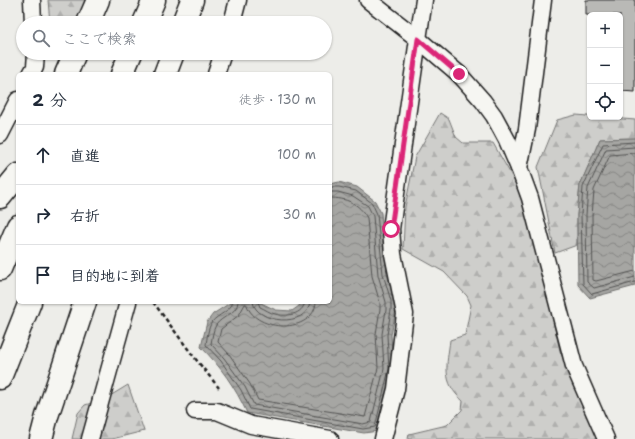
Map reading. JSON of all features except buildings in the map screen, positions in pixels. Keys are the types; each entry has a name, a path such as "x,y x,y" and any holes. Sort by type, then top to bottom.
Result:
{"highway":[{"path":"91,16 98,0"},
{"path":"106,16 113,0"},
{"path":"147,16 154,0"},
{"path":"186,16 192,0"},
{"path":"67,72 72,60"},
{"path":"82,72 87,60"},
{"path":"123,72 128,60"},
{"path":"166,72 170,60"},
{"path":"0,197 16,177"},
{"path":"0,269 16,231"},
{"path":"0,378 29,304"},
{"path":"41,439 47,416 84,304"}],"street":[{"path":"32,0 33,16"},
{"path":"234,16 238,0"},
{"path":"368,0 418,39 459,74 494,116 507,140 530,198 574,366 606,439"},
{"path":"383,439 396,389 405,314 393,254 391,229 424,0"},
{"path":"519,168 527,129 543,0"},
{"path":"33,72 36,60"},
{"path":"217,72 220,60"},
{"path":"0,135 16,104"},
{"path":"90,439 127,304"},
{"path":"195,411 217,411 251,425 330,439"}],"path":[{"path":"154,304 219,388"}],"green space":[{"path":"48,0 85,0 79,16 49,16"},
{"path":"440,113 449,119 456,137 463,143 493,143 526,201 560,351 597,439 408,439 409,434 447,425 462,410 463,401 451,387 448,380 447,365 450,340 465,335 471,305 467,296 444,272 403,249 405,207 415,157"},
{"path":"576,115 587,116 587,120 635,120 635,138 600,139 580,185 577,215 577,245 555,253 538,167 557,120"},
{"path":"128,385 144,431 112,439 72,439 78,413 85,405 105,399"}],"water":[{"path":"635,138 635,286 590,298 578,285 577,215 580,185 600,139"},
{"path":"339,182 357,187 375,201 381,213 387,274 395,300 396,310 391,335 393,370 378,431 364,433 247,413 227,378 201,347 207,322 213,314 228,304 263,304 276,310 292,311 300,304 332,304 332,184"}],"route":[{"path":"391,229 418,39 459,74"}]}
